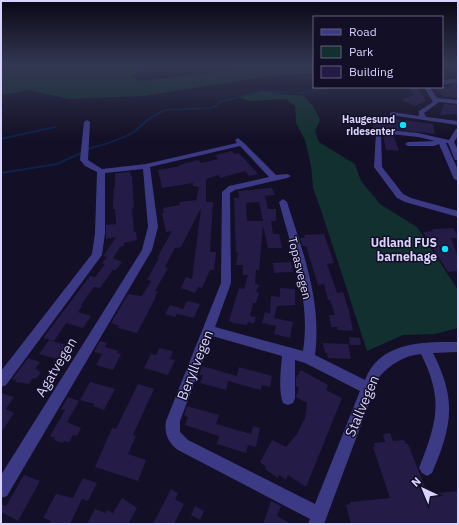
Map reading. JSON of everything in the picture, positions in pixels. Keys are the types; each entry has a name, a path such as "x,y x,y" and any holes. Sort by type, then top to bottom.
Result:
{"street":[{"path":"429,90 436,100"},
{"path":"436,100 458,102"},
{"path":"423,118 421,112 423,109 435,103 436,100"},
{"path":"392,114 458,123"},
{"path":"87,122 84,154 86,162 101,171 146,166 240,142 274,178"},
{"path":"451,142 458,130"},
{"path":"451,142 418,135 380,131 378,133 378,167 393,188 404,198 458,214"},
{"path":"408,144 434,144 441,140"},
{"path":"441,140 458,179"},
{"path":"451,142 458,158"},
{"name":"Agatvegen","path":"1,490 147,250 153,227 146,166"},
{"path":"1,381 97,255 100,233 101,171"},
{"name":"Beryllvegen","path":"287,176 228,190 225,194 226,284 173,421 173,436 183,445 317,519"},
{"name":"Topasvegen","path":"283,202 308,290 312,340 308,358"},
{"path":"209,330 308,358 367,388"},
{"name":"Stallvegen","path":"317,519 374,373 389,358 410,350 458,347"},
{"path":"424,348 434,366 444,405 440,428 427,468"},
{"path":"288,398 286,372 289,353"}],"green space":[{"path":"1,90 185,90 144,96 69,99 29,90 1,95"},
{"path":"260,91 304,96 313,106 320,120 315,131 319,142 355,164 361,181 380,204 417,227 458,290 458,328 435,334 403,335 367,351 313,188 311,166 305,140 296,123 295,106 286,99 250,101 237,97"}],"building":[{"path":"410,90 418,90 426,101 415,106 401,100 414,95"},
{"path":"435,90 458,90 458,98 444,97"},
{"path":"444,104 458,105 458,114 440,115"},
{"name":"Haugesund ridesenter","path":"374,116 433,124 435,134 380,128 373,129"},
{"path":"383,135 394,136 399,151 386,150"},
{"path":"232,151 234,154 239,153 258,174 249,176 245,171 220,178 218,175 206,179 206,202 213,202 210,252 216,252 214,270 210,270 202,288 198,287 195,293 181,288 186,277 192,279 201,208 181,247 175,248 165,267 168,268 155,291 158,291 156,297 137,333 118,328 119,326 111,323 128,294 142,296 151,281 147,280 159,258 157,258 172,231 166,232 162,213 164,213 163,208 180,205 179,202 196,200 199,187 193,186 193,183 162,188 158,170 180,166 179,165 198,160 201,163 218,159 215,155"},
{"path":"130,172 132,176 134,232 136,232 137,240 124,243 124,246 121,246 113,258 122,262 116,270 113,270 100,288 94,287 81,305 82,306 78,312 91,316 83,328 66,323 54,341 43,338 90,276 95,277 105,264 102,263 107,257 103,256 116,237 106,239 106,225 116,224 115,209 113,209 115,173"},
{"path":"272,188 275,195 265,196 268,209 276,209 276,221 271,221 273,234 279,234 282,248 268,248 263,225 259,271 256,270 255,284 259,285 256,292 259,293 256,303 253,303 250,316 256,317 254,324 248,322 247,325 229,321 239,288 244,289 248,275 243,275 243,265 236,265 238,252 236,253 234,198 239,198 238,191","holes":["259,202 263,221 247,221 246,203"]},
{"name":"Udland FUS barnehage","path":"453,228 458,235 458,238 451,238 458,257 458,271 448,272 423,232 433,231 432,229"},
{"path":"324,234 334,263 327,264 337,293 343,292 353,331 338,330 337,327 331,327 329,315 335,315 330,300 328,300 324,284 318,285 306,246 303,246 300,238 305,238 304,235"},
{"path":"291,262 293,272 274,273 273,263"},
{"path":"280,288 295,289 295,305 277,306 274,318 293,322 290,338 274,334 276,326 262,323 265,312 270,314 271,296 280,297"},
{"path":"187,301 200,304 194,318 177,314 175,317 165,314 170,305 183,309"},
{"path":"349,337 360,338 361,345 350,345"},
{"path":"49,340 66,345 57,359 39,354"},
{"path":"100,341 107,343 105,347 118,351 117,353 121,354 113,370 96,365 102,354 94,352"},
{"path":"323,343 348,344 351,359 328,358 327,353 325,353"},
{"path":"159,348 173,351 170,359 175,360 168,375 144,368 151,354 156,355"},
{"path":"28,358 40,362 35,369 41,372 36,379 33,378 29,384 15,382 17,380 12,379"},
{"path":"202,366 237,376 239,367 272,376 270,387 262,385 261,390 228,381 226,390 200,383 203,375 199,375"},
{"path":"301,370 328,385 326,390 342,398 306,487 288,475 286,480 279,475 278,478 265,469 266,467 260,462 272,440 286,447 297,434 305,418 307,403 296,397 299,388 296,386 296,378"},
{"path":"90,382 115,389 104,410 93,406 95,404 80,400"},
{"path":"138,384 154,389 133,435 136,436 128,454 146,460 138,481 95,467 112,428 116,429"},
{"path":"1,393 14,397 6,409 14,413 1,433"},
{"path":"68,397 79,401 67,422 81,428 77,436 73,435 69,442 64,441 62,443 54,440 55,438 50,436 65,410 61,409"},
{"path":"187,406 219,415 216,424 251,434 253,426 260,428 256,447 248,445 246,453 217,444 219,436 185,425 188,417 184,416"},
{"path":"390,433 393,441 404,440 406,444 408,444 428,494 458,491 458,524 351,524 346,505 350,504 350,502 390,498 373,447 375,447 374,443 385,442 383,434"},
{"path":"24,475 40,481 18,521 1,512 1,504 6,506"},
{"path":"83,478 97,483 88,501 82,499 70,524 49,524 51,521 43,518 56,494 73,498"},
{"path":"171,489 178,493 175,499 184,504 174,524 153,524"},
{"path":"122,498 137,508 128,524 87,524 95,509 105,513 107,510 113,513"},
{"path":"271,501 281,506 277,516 291,524 263,524"},
{"path":"195,506 204,511 200,520 191,515"}],"waterway":[{"path":"150,118 165,110 210,108 217,106 219,102 262,91 305,93 320,90"},
{"path":"87,149 127,136 152,117"},
{"path":"1,139 55,127"},
{"path":"1,173 57,164 83,152"}],"place":[{"name":"Haugesund ridesenter","path":"403,125"},
{"name":"Udland FUS barnehage","path":"445,249"}]}
